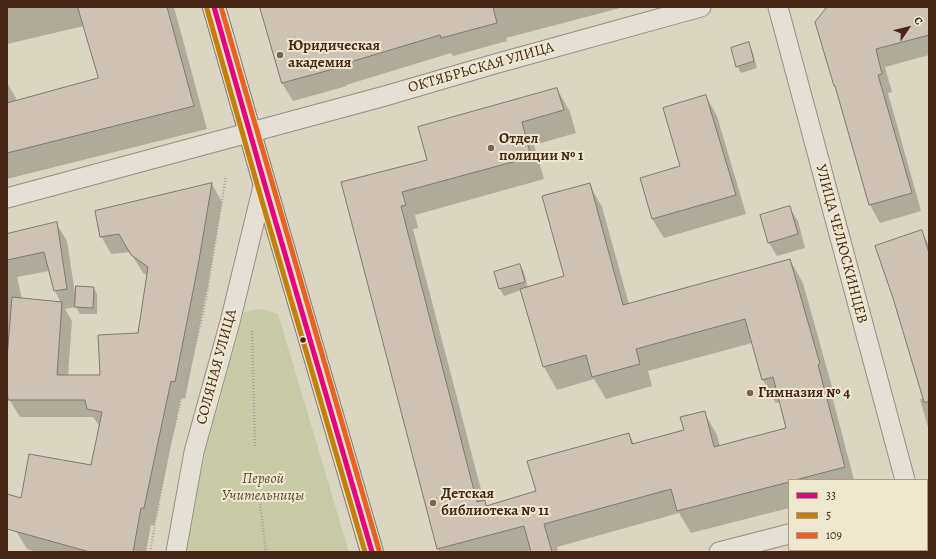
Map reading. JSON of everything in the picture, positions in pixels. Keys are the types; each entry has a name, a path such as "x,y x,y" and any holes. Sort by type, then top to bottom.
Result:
{"main road":[{"path":"214,7 372,552"}],"street":[{"name":"ОКТЯБРЬСКАЯ УЛИЦА","path":"7,198 385,96 701,7"},
{"name":"УЛИЦА ЧЕЛЮСКИНЦЕВ","path":"778,7 905,479"},
{"name":"СОЛЯНАЯ УЛИЦА","path":"176,552 194,452 230,322 264,182"},
{"path":"725,551 788,534"}],"path":[{"path":"150,552 169,447 204,311 226,176"},
{"path":"252,331 255,446"},
{"path":"260,504 266,552"}],"green space":[{"name":"Первой Учительницы","path":"261,309 278,314 349,552 185,552 205,453 244,312"}],"building":[{"path":"78,7 167,7 194,106 7,153 7,103 98,78"},
{"path":"260,7 493,7 497,23 441,38 440,35 337,66 337,68 282,83"},
{"path":"929,7 929,35 876,49 882,74 878,75 912,193 869,205 815,22 826,8"},
{"path":"749,42 754,61 736,67 731,48"},
{"path":"557,88 564,110 522,122 531,157 402,192 406,205 401,206 477,502 485,500 486,506 536,491 527,461 629,433 632,444 684,430 680,417 705,411 714,447 786,428 773,377 762,380 745,319 636,349 640,364 592,377 586,355 543,367 520,289 564,276 542,196 590,183 623,305 790,259 820,364 818,365 845,467 799,479 788,479 788,482 677,511 671,489 544,524 552,552 531,552 524,526 437,549 341,182 427,160 418,127"},
{"path":"706,95 736,195 652,219 640,178 680,166 663,108"},
{"path":"212,183 198,266 175,382 171,381 144,508 141,508 133,552 90,552 7,529 7,494 21,498 29,454 91,465 102,412 87,409 85,400 8,400 7,358 12,297 62,302 57,375 100,375 98,335 138,333 148,267 131,255 119,234 100,237 95,211"},
{"path":"790,206 798,234 768,243 760,215"},
{"path":"57,222 67,289 54,291 44,252 7,260 7,234"},
{"path":"922,230 929,253 929,402 924,402 893,298 875,246"},
{"path":"520,264 525,282 499,289 494,272"},
{"path":"76,286 94,287 93,308 75,307"}],"transit line":[{"name":"33","path":"214,7 372,552"},
{"name":"109","path":"221,7 379,550"},
{"name":"5","path":"207,9 365,552"}],"place":[{"name":"Юридическая академия","path":"280,55"},
{"name":"Отдел полиции № 1","path":"491,148"},
{"name":"Гимназия № 4","path":"750,393"},
{"name":"Детская библиотека № 11","path":"433,503"}]}
